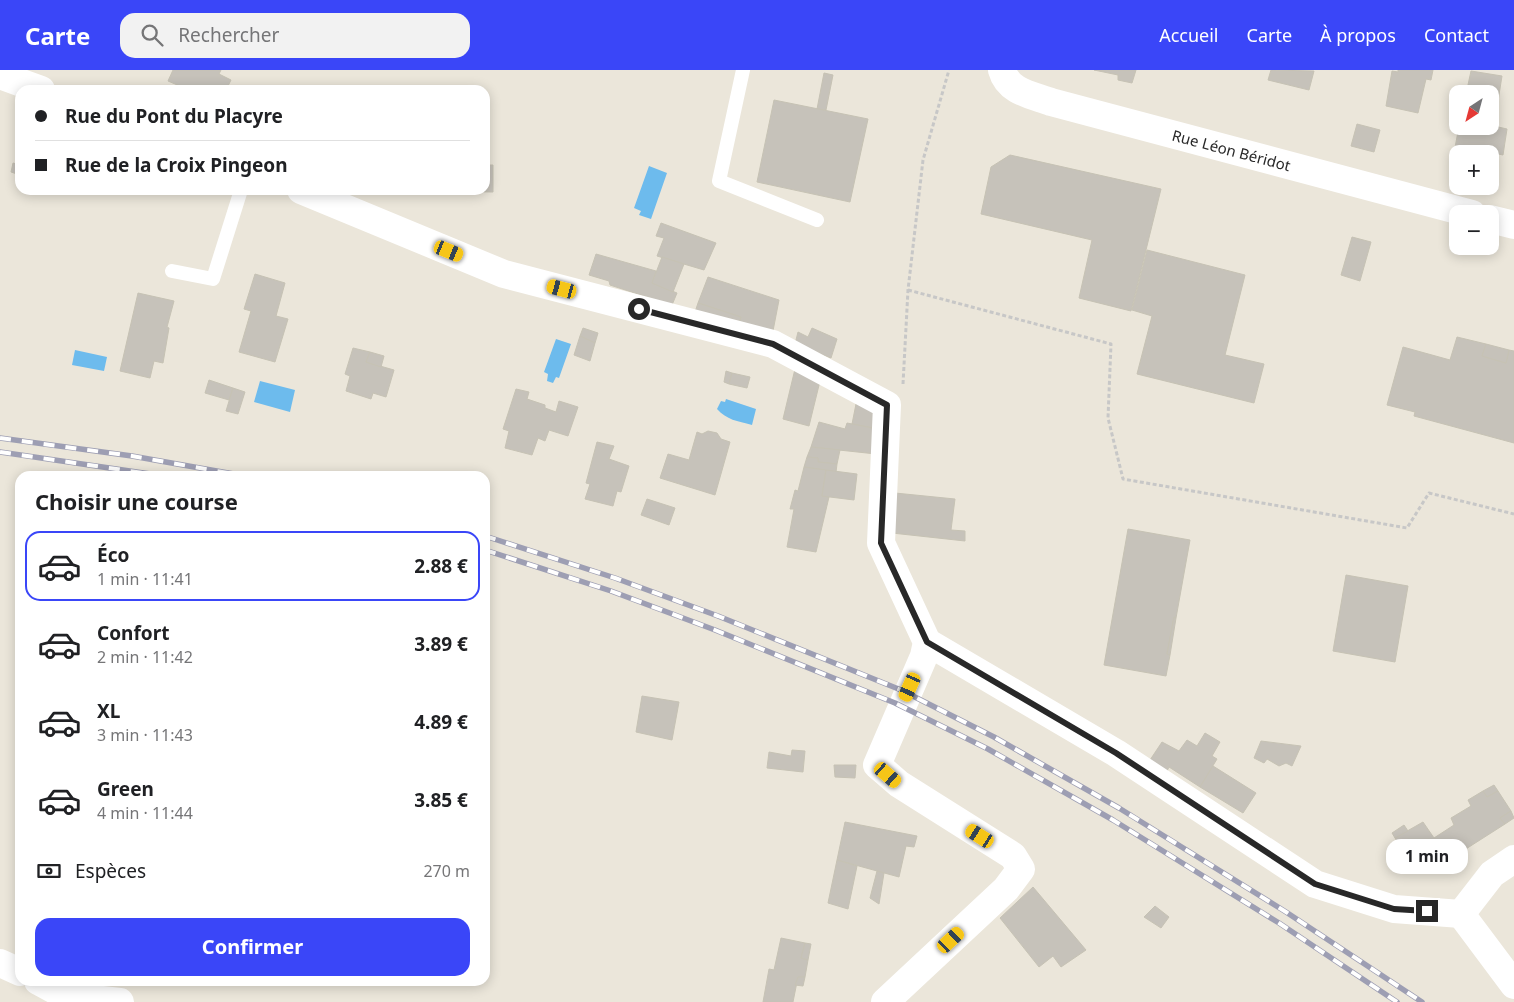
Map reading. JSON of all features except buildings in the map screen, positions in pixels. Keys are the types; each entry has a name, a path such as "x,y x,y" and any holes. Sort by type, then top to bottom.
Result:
{"street":[{"name":"Rue Léon Béridot","path":"1002,70 1005,80 1018,91 1043,99 1449,208"},
{"path":"0,75 27,85"},
{"path":"313,195 504,274 773,344 887,405 881,543 925,649 1116,753 1315,884 1394,909 1461,914 1514,985"},
{"path":"1499,221 1514,225"},
{"path":"885,1002 1006,889 1020,869 1012,856 899,784 877,765 925,649"},
{"path":"1461,914 1492,874 1514,858"},
{"path":"0,963 15,970"},
{"path":"46,986 66,999 120,1002"}],"lane":[{"path":"743,70 720,181 817,220"},
{"path":"172,271 213,279 239,195"}],"path":[{"path":"887,405 897,402 903,395 908,290 923,160 949,70"},
{"path":"908,290 1111,344 1108,418 1122,479 1407,528 1429,493 1514,514"}],"water":[{"path":"649,166 667,173 651,219 639,215 641,211 634,208"},
{"path":"556,339 571,344 559,378 556,377 553,383 547,381 548,374 544,372"},
{"path":"75,350 107,357 104,371 72,365"},
{"path":"260,381 295,390 290,412 254,402"},
{"path":"726,399 756,409 752,425 729,418 717,409 721,401 725,402"}],"railway":[{"path":"0,438 132,456 217,471"},
{"path":"0,452 130,471"},
{"path":"490,538 615,578 718,616 901,690 994,737 1119,808 1286,912 1422,1002"},
{"path":"490,552 611,591 715,630 895,703 988,749 1113,820 1279,923 1397,1002"}],"route":[{"path":"639,309 773,344 887,405 881,543 927,642 1116,753 1315,884 1394,909 1427,911"}]}
